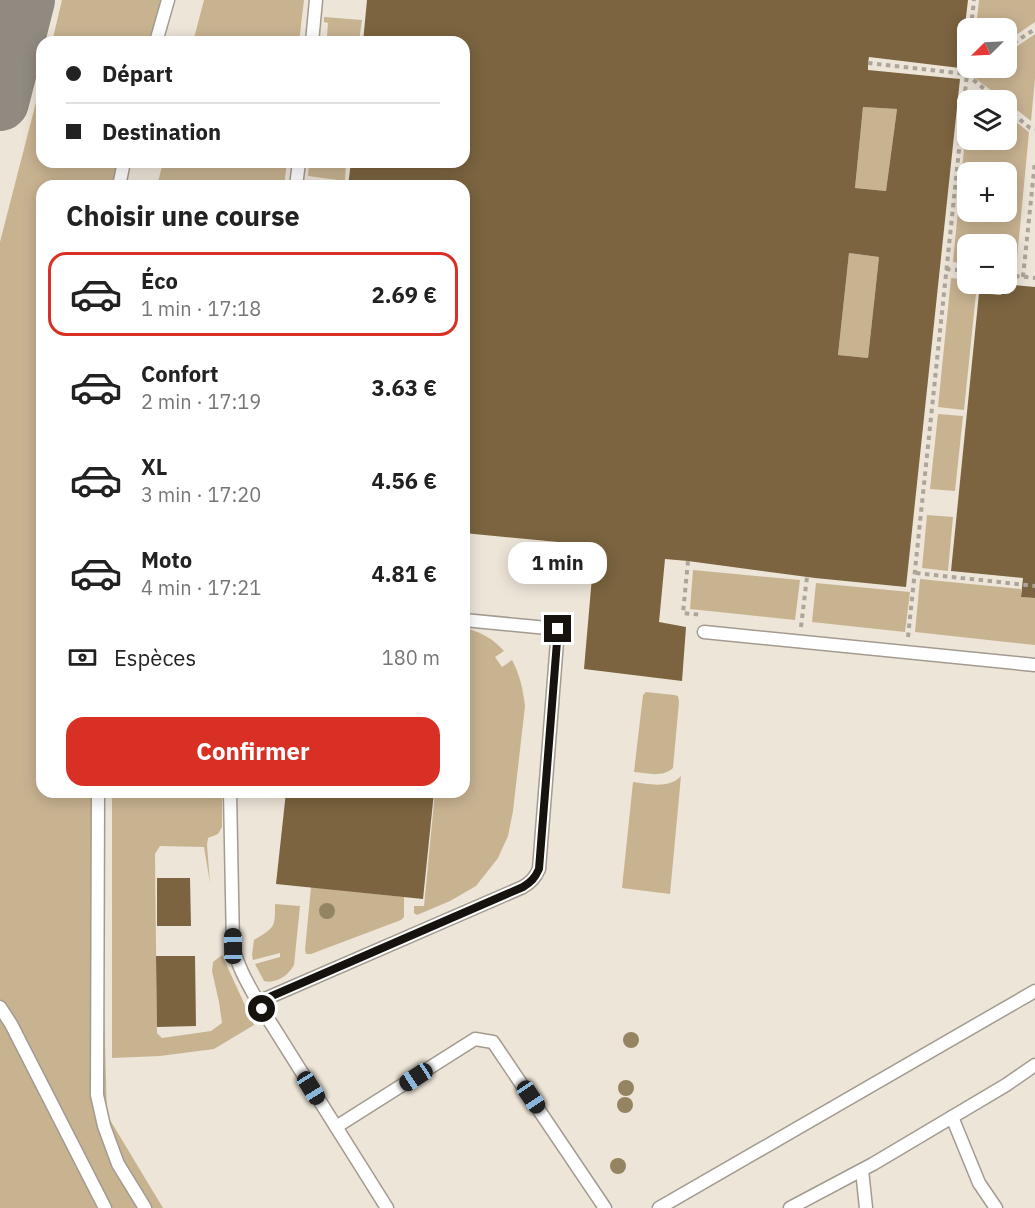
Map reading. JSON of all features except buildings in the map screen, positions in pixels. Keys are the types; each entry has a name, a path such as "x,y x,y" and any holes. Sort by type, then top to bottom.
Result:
{"lane":[{"path":"158,36 168,0"},
{"path":"313,36 316,0"},
{"path":"258,1002 523,887 536,876 539,869 558,629 470,621"},
{"path":"704,632 1035,665"},
{"path":"98,798 97,1095 104,1126 118,1164 146,1208"},
{"path":"230,798 233,946 236,958 258,1002 387,1208"},
{"path":"659,1208 1035,991"},
{"path":"0,1007 11,1024 105,1208"},
{"path":"336,1127 475,1038 493,1042 605,1208"},
{"path":"790,1208 862,1170 1006,1085 1035,1065"},
{"path":"952,1117 979,1183 996,1208"},
{"path":"862,1170 866,1208"}],"path":[{"path":"972,18 974,0"},
{"path":"1017,41 1035,29"},
{"path":"868,63 957,73"},
{"path":"908,638 966,78"},
{"path":"971,78 986,90"},
{"path":"1017,117 1030,128 1035,129"},
{"path":"1023,276 1035,161"},
{"path":"945,269 957,270"},
{"path":"1017,276 1035,278"},
{"path":"915,573 1035,586"},
{"path":"799,642 807,577"}],"shaded area":[{"path":"62,0 167,0 158,36 53,36"},
{"path":"204,0 304,0 300,36 195,36"},
{"path":"979,0 1035,0 1035,22 1017,34 1017,18 977,18"},
{"path":"324,17 362,20 360,36 327,36 328,23 324,22"},
{"path":"1035,34 1035,78 1031,121 1017,110 1017,90 991,90 975,78 1017,78 1017,46"},
{"path":"36,102 36,168 124,168 122,180 36,180 36,798 98,798 107,1115 163,1208 0,1208 0,242"},
{"path":"863,107 897,109 886,191 855,188"},
{"path":"1017,123 1029,132 1017,258 1017,234 957,234 957,263 953,262 957,221 1017,222 1017,162 963,162 964,150 1017,150"},
{"path":"162,168 286,168 285,180 158,180"},
{"path":"309,168 346,168 345,180 308,176"},
{"path":"849,253 879,257 868,358 838,355"},
{"path":"951,278 957,279 957,294 976,294 964,410 938,407"},
{"path":"938,414 963,416 955,491 930,489"},
{"path":"927,515 953,517 948,571 922,568"},
{"path":"693,570 800,580 795,620 690,609"},
{"path":"920,579 1021,589 1021,597 1035,598 1035,645 915,632"},
{"path":"816,583 910,592 905,632 812,622"},
{"path":"470,629 488,637 504,651 495,657 502,667 512,660 521,682 525,706 513,811 508,836 498,858 476,886 450,901 417,915 414,913 414,906 424,906 434,798 470,798"},
{"path":"646,692 678,696 673,768 660,774 634,772 643,695"},
{"path":"681,776 670,894 622,888 633,782 665,784"},
{"path":"112,798 222,798 222,827 218,834 208,838 207,845 210,883 204,847 160,846 155,854 157,1033 162,1038 211,1031 222,1023 212,971 213,962 222,955 254,1025 214,1049 160,1056 112,1058"},
{"path":"311,887 404,897 404,917 306,954"},
{"path":"275,904 300,906 294,965 281,978 268,982 264,981 255,964 280,957 280,953 253,960 252,955 254,940 270,929 274,923"}],"taxiway":[{"path":"0,102 26,0"}],"route":[{"path":"262,1009 258,1002 523,887 536,876 539,869 558,629"}]}
